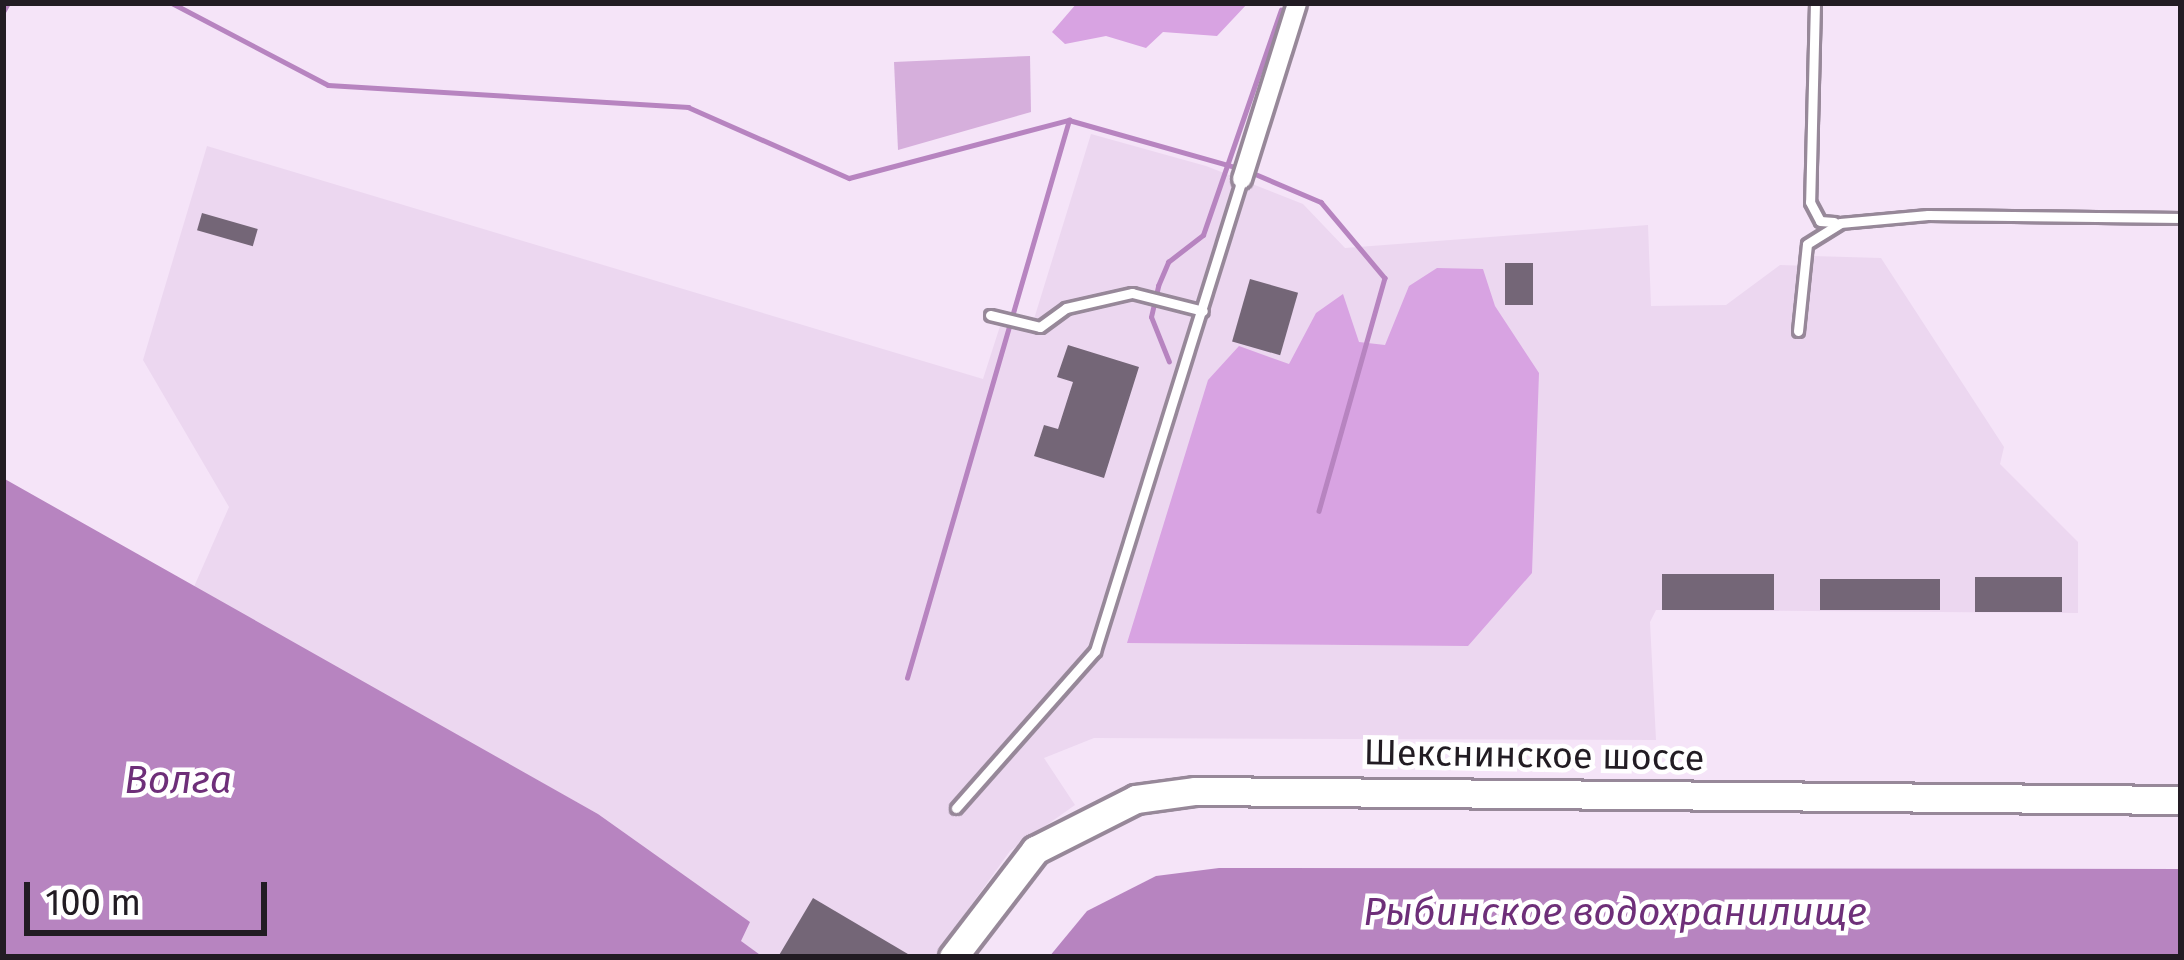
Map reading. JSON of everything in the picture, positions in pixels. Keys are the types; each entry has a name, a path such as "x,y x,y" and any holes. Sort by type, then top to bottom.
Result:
{"main road":[{"name":"Шекснинское шоссе","path":"953,957 1035,850 1136,799 1195,791 2181,800"}],"street":[{"path":"1242,179 1297,3"}],"lane":[{"path":"1815,3 1810,202 1820,221 1928,215 2181,218"},
{"path":"956,808 1095,651 1242,179"},
{"path":"1798,331 1807,244 1840,223"},
{"path":"990,315 1040,327 1066,308 1132,292 1203,311"}],"shaded area":[{"path":"1077,3 1248,3 1217,36 1163,32 1146,48 1106,36 1065,44 1052,32"},
{"path":"1030,56 1031,112 898,150 894,62"},
{"path":"1091,134 1206,166 1303,204 1345,248 1648,225 1651,306 1726,305 1780,265 1811,266 1812,256 1881,258 2004,447 2000,464 2078,542 2078,613 1656,610 1650,622 1656,740 1094,738 1044,758 1075,805 1010,851 934,957 763,957 740,941 749,922 598,814 193,589 229,507 143,360 207,146 983,379 1001,323 1030,332"},
{"path":"1437,268 1483,269 1495,306 1539,373 1532,573 1468,646 1127,643 1208,380 1239,346 1289,364 1316,313 1343,294 1359,342 1385,345 1409,286"}],"water":[{"name":"Волга","path":"3,478 598,814 750,922 741,941 763,957 3,957"},
{"name":"Рыбинское водохранилище","path":"1219,868 2181,869 2181,957 1049,957 1087,911 1156,876"}],"building":[{"path":"202,213 258,229 253,246 197,230"},
{"path":"1505,263 1533,263 1533,305 1505,305"},
{"path":"1250,279 1298,293 1280,355 1232,341"},
{"path":"1068,345 1139,367 1104,478 1034,456 1044,425 1058,429 1073,382 1057,377"},
{"path":"1662,574 1774,574 1774,610 1662,610"},
{"path":"1975,577 2062,577 2062,612 1975,612"},
{"path":"1820,579 1940,579 1940,610 1820,610"},
{"path":"813,898 913,957 778,957"}],"waterway":[{"path":"3,12 8,3"},
{"path":"172,3 328,85 688,107 849,178 1069,120 1242,169"},
{"path":"1169,362 1151,317 1158,286 1168,262 1203,235 1281,10"},
{"path":"907,678 1069,120"},
{"path":"1253,173 1321,202 1385,278 1319,511"}]}
